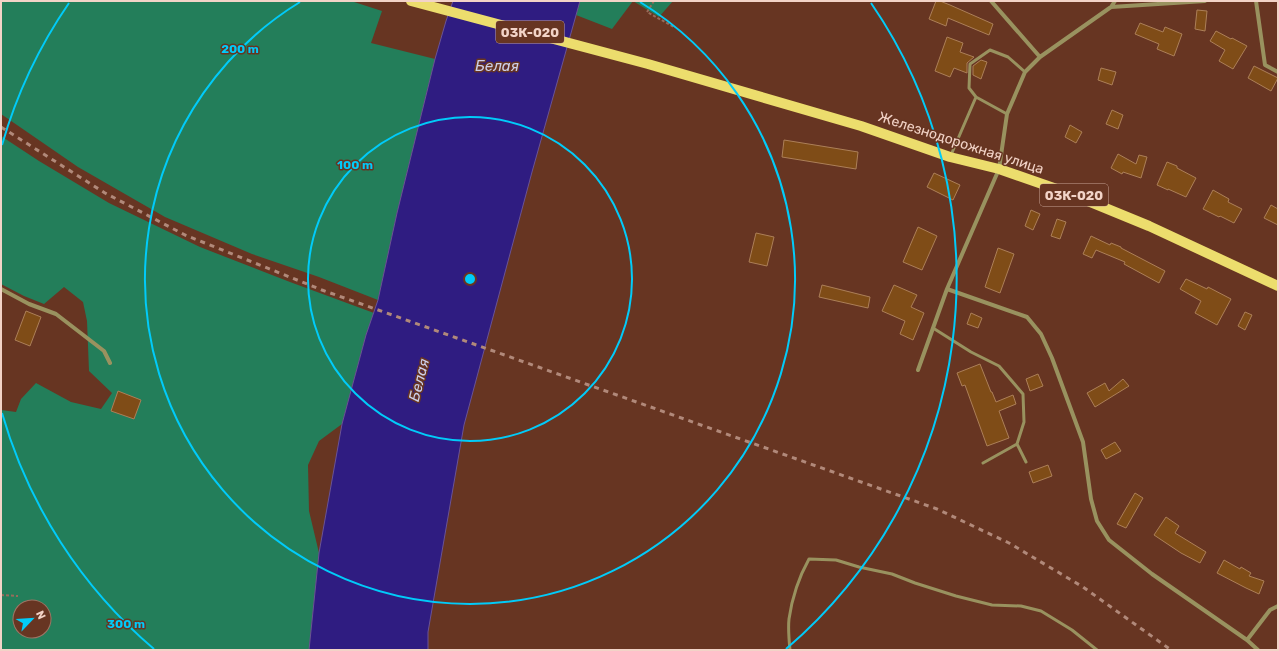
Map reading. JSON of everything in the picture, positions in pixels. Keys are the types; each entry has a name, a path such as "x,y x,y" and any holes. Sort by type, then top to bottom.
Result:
{"main road":[{"name":"Железнодорожная улица","path":"411,1 648,64 861,126 950,157 999,169 1071,194 1149,226 1278,286"}],"street":[{"path":"992,1 1040,57"},
{"path":"918,370 947,290 999,169 1007,114 1025,72 1040,57 1111,7 1115,1"},
{"path":"1111,7 1205,1"},
{"path":"1256,1 1265,65 1278,72"},
{"path":"1,289 29,304 56,314 104,351 110,363"},
{"path":"947,290 1027,318 1041,334 1052,358 1083,442 1091,499 1097,521 1109,540 1152,574 1258,650"},
{"path":"1246,640 1270,610 1278,606"}],"lane":[{"path":"1007,114 976,97 969,88 970,64 990,50 1008,57 1025,72"},
{"path":"950,157 976,97"},
{"path":"933,328 971,352 999,366 1023,394 1024,422 1017,444 983,463"},
{"path":"1017,444 1026,462"},
{"path":"790,650 789,619 795,592 802,571 809,559 836,560 860,568 892,574 956,596 992,605 1021,606 1041,611 1072,630 1097,650"}],"path":[{"path":"654,1 647,12 674,27"},
{"path":"1,595 18,596"}],"green space":[{"path":"1,1 351,1 382,11 371,43 435,59 397,213 378,300 319,277 252,254 165,217 78,167 1,114"},
{"path":"580,1 633,1 612,29 576,15"},
{"path":"633,1 673,1 659,17"},
{"path":"1,136 39,161 109,203 200,247 374,313 366,335 342,424 319,441 308,465 309,511 319,553 309,650 1,650 1,410 16,412 21,399 36,383 71,402 101,409 112,393 89,371 87,321 83,302 64,287 44,304 1,284"}],"water":[{"name":"Белая","path":"453,1 580,1 464,425 428,632 428,650 309,650 319,553 342,424 366,335 378,300 397,213 435,59"}],"building":[{"path":"936,1 950,5 993,24 989,35 948,18 946,26 929,19"},
{"path":"1197,10 1207,11 1205,31 1195,29"},
{"path":"1140,23 1163,32 1165,27 1182,34 1174,56 1157,49 1159,44 1135,34"},
{"path":"1216,31 1247,46 1233,69 1219,61 1225,50 1210,41"},
{"path":"947,37 963,43 960,52 974,57 967,63 967,73 954,68 950,77 935,71"},
{"path":"981,60 987,62 981,79 973,75 973,66"},
{"path":"1254,66 1278,78 1271,91 1248,78"},
{"path":"1101,68 1116,72 1112,85 1098,80"},
{"path":"1112,110 1123,115 1118,129 1106,124"},
{"path":"1070,125 1082,132 1076,143 1065,137"},
{"path":"784,140 858,152 856,169 782,157"},
{"path":"1118,154 1136,164 1139,155 1147,157 1141,178 1123,172 1122,174 1111,168"},
{"path":"1167,162 1177,166 1177,168 1196,178 1186,197 1157,185"},
{"path":"934,173 960,185 953,200 927,187"},
{"path":"1213,190 1229,199 1228,202 1242,209 1234,223 1203,209"},
{"path":"1271,205 1278,209 1278,225 1264,218"},
{"path":"1031,210 1040,214 1033,230 1025,226"},
{"path":"1057,219 1066,222 1060,239 1051,236"},
{"path":"918,227 937,236 922,270 903,262"},
{"path":"756,233 774,237 767,266 749,262"},
{"path":"1091,236 1110,245 1111,243 1121,247 1165,271 1159,283 1124,264 1125,262 1096,250 1092,258 1083,254"},
{"path":"998,248 1014,254 1000,293 985,287"},
{"path":"1186,279 1207,289 1208,287 1231,299 1217,325 1195,313 1201,301 1180,289"},
{"path":"822,285 870,297 868,308 819,297"},
{"path":"894,285 917,295 911,307 924,313 913,340 900,334 905,321 882,311"},
{"path":"26,311 41,317 30,346 15,340"},
{"path":"1245,312 1252,315 1245,330 1238,326"},
{"path":"971,313 982,318 978,328 967,324"},
{"path":"980,364 996,402 1013,395 1016,404 999,411 1009,438 987,446 965,385 962,386 957,373"},
{"path":"1038,374 1043,386 1030,391 1026,379"},
{"path":"1123,379 1129,386 1095,407 1087,393 1105,383 1109,391"},
{"path":"118,391 141,400 134,419 111,411"},
{"path":"1115,442 1121,451 1106,459 1101,450"},
{"path":"1048,465 1052,476 1033,483 1029,472"},
{"path":"1135,493 1143,498 1126,528 1117,524"},
{"path":"1166,517 1179,526 1175,533 1206,552 1200,563 1181,553 1154,535"},
{"path":"1224,560 1251,573 1249,576 1264,581 1259,594 1217,573"}],"railway":[{"path":"1,127 105,193 185,235 322,290 937,509 1009,543 1083,587 1171,650"}]}
